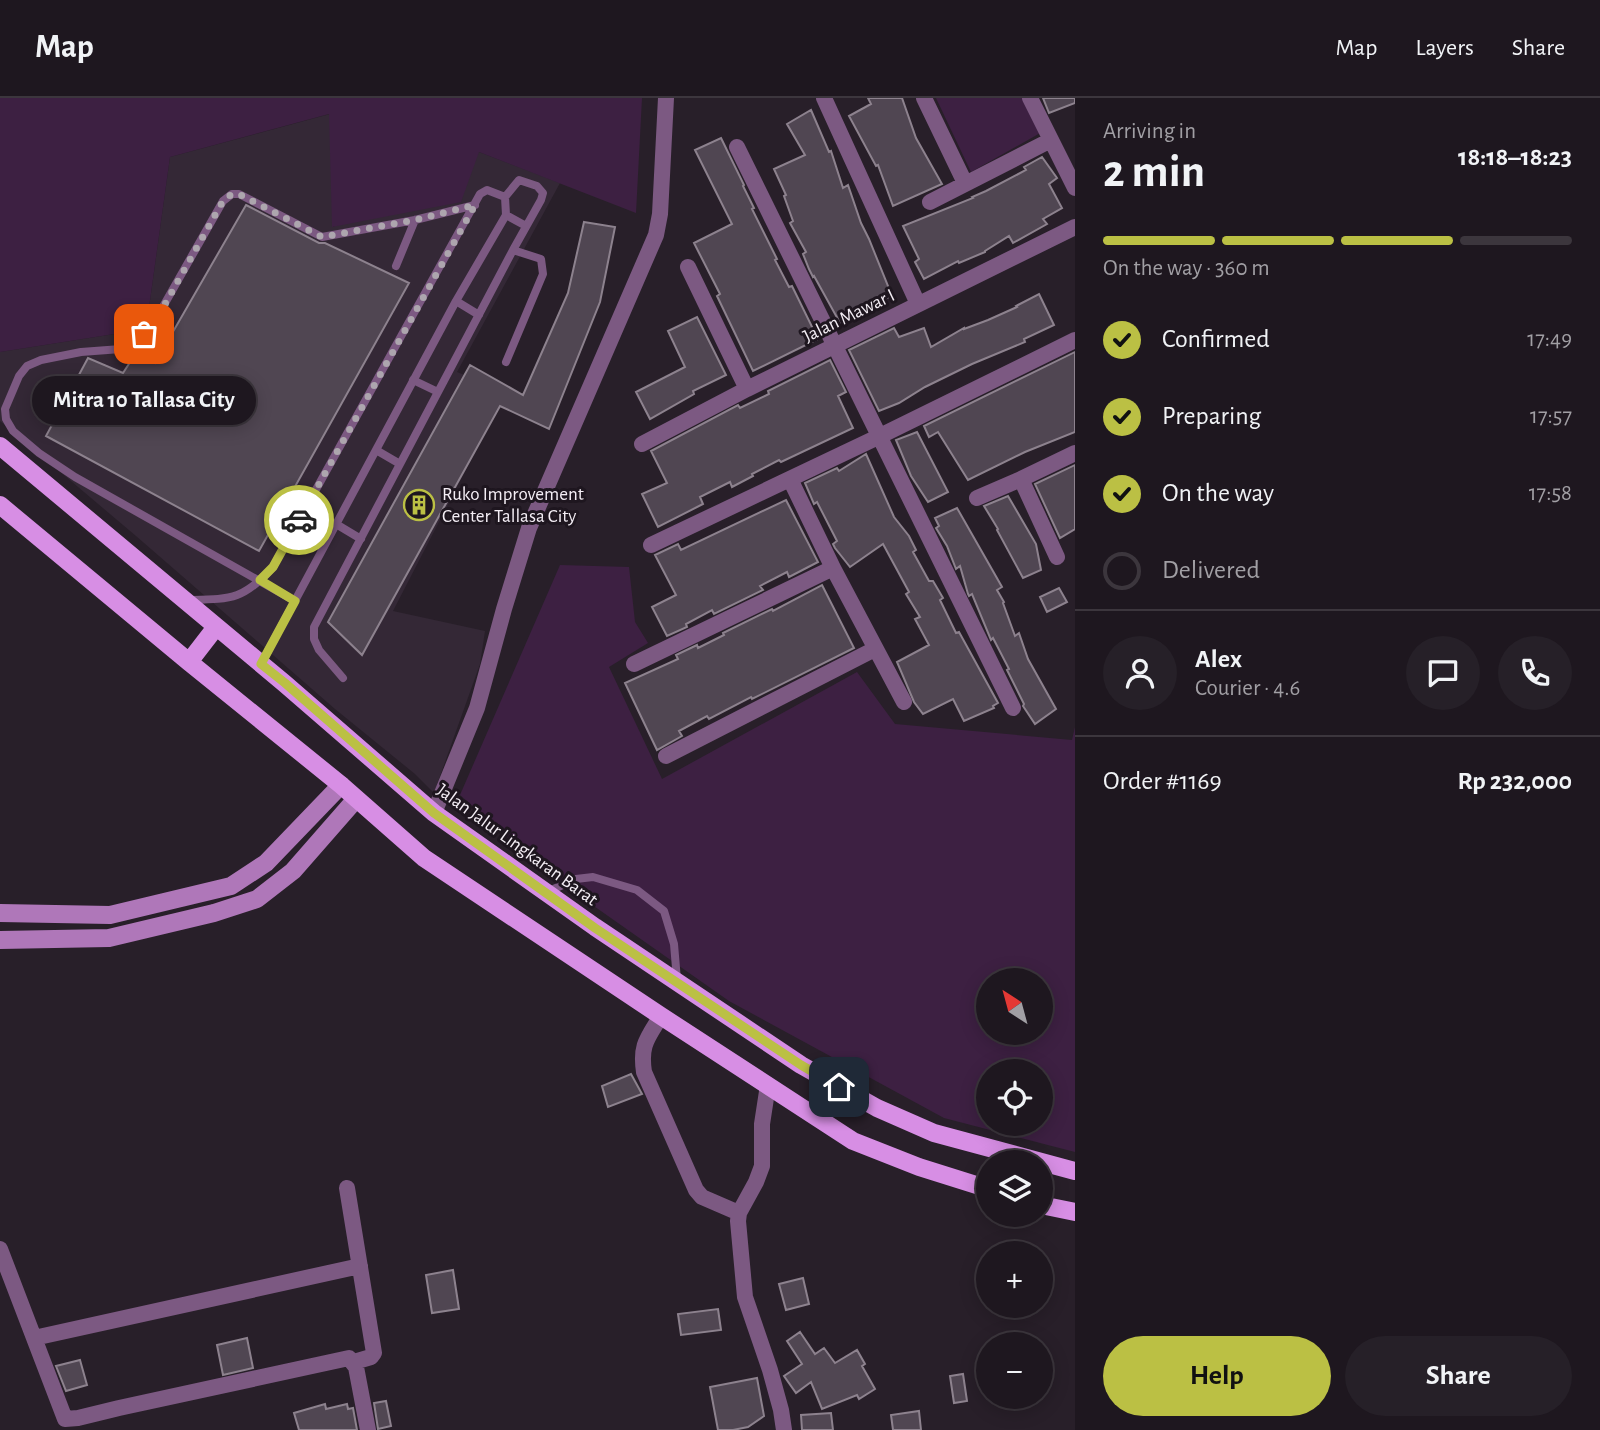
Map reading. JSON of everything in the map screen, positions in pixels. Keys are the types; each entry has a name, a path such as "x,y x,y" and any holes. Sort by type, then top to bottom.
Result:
{"main road":[{"name":"Jalan Jalur Lingkaran Barat","path":"0,446 285,683 434,813 678,983 801,1065 877,1108 934,1133 1075,1171"},
{"path":"0,505 341,785 425,858 853,1141 919,1167 976,1185"},
{"path":"189,662 216,627"},
{"path":"0,913 110,915 231,886 266,863 341,785"},
{"path":"0,940 109,938 215,913 257,899 293,871 356,799"},
{"path":"1053,1207 1075,1212"}],"street":[{"path":"434,813 477,708 528,528 656,234 660,214 666,98"},
{"path":"824,98 918,304"},
{"path":"924,98 965,183"},
{"path":"1030,98 1075,188"},
{"path":"930,202 1051,140"},
{"path":"737,147 1013,708"},
{"name":"Jalan Mawar I","path":"642,444 747,389 1075,227"},
{"path":"688,267 747,389"},
{"path":"651,544 1075,340"},
{"path":"976,498 1075,453"},
{"path":"790,479 833,568 904,702"},
{"path":"1021,479 1058,557"},
{"path":"634,664 833,568"},
{"path":"666,757 875,649"},
{"path":"661,1016 643,1046 644,1072 696,1190 702,1197 739,1213"},
{"path":"768,1086 762,1124 762,1166 739,1213 738,1221 746,1297 770,1370 784,1430"},
{"path":"347,1188 374,1353 371,1357 354,1362"},
{"path":"0,1249 67,1424 78,1418 119,1408 349,1359 354,1362 359,1378 368,1430"},
{"path":"34,1338 360,1266"}],"lane":[{"path":"261,664 456,301 506,215 505,197 519,180 537,186 542,193 541,201 314,627 314,639 319,650 343,678"},
{"path":"184,600 228,598 247,592 273,567 480,194 487,190 505,197"},
{"path":"295,601 75,477 39,453 13,431 6,419 5,409 19,376 27,366 41,360 81,352 121,349 134,344 156,320 228,195 239,194 322,237 415,220 475,205"},
{"path":"506,215 526,226"},
{"path":"396,266 415,220"},
{"path":"506,362 543,274 541,259 513,250"},
{"path":"456,301 479,314"},
{"path":"413,380 438,392"},
{"path":"376,450 400,464"},
{"path":"336,524 360,539"},
{"path":"545,892 576,879 593,877 637,890 664,911 674,944 678,983"}],"shaded area":[{"path":"0,98 642,98 636,213 479,152 461,202 332,227 329,114 170,157 146,329 0,352"},
{"path":"936,98 1025,98 1042,132 971,172"},
{"path":"330,114 333,227 479,152 560,183 457,372 506,392 393,611 485,631 480,664 434,793 0,421 0,352 146,329 170,157"},
{"path":"560,565 629,567 635,622 648,643 609,667 662,779 857,672 895,724 1072,740 1075,727 1075,1152 1013,1136 1053,1136 1053,1059 976,1059 976,1126 944,1118 729,1001 544,871 460,795"}],"building":[{"path":"868,98 902,98 916,138 942,184 893,206 878,165 876,166 849,116 871,104"},
{"path":"1043,98 1075,98 1075,103 1049,113"},
{"path":"811,110 829,152 831,151 843,188 848,185 892,296 855,311 857,314 840,323 809,269 803,254 806,252 790,223 793,221 784,196 786,195 774,169 805,155 787,124"},
{"path":"721,138 777,259 775,260 789,287 792,286 818,339 753,371 717,296 720,294 694,243 732,224 695,150"},
{"path":"1042,157 1057,178 1049,184 1062,208 1043,219 1047,224 1013,243 1009,236 985,252 959,263 958,261 924,279 915,262 919,259 903,226 973,198 1026,170 1024,167"},
{"path":"246,205 319,243 325,243 409,283 259,551 46,436 88,358 123,373 136,353 155,363"},
{"name":"Ruko Improvement Center Tallasa City","path":"584,222 615,227 600,302 549,429 500,406 362,655 328,622 470,365 523,395 568,293"},
{"path":"1039,294 1054,325 1024,339 1025,342 972,364 879,411 849,350 894,328 899,337 924,328 931,347 964,328 1017,307"},
{"path":"697,317 726,375 693,391 694,394 650,419 636,392 685,367 668,331"},
{"path":"1075,352 1075,432 1025,452 968,480 938,432 929,437 924,426"},
{"path":"830,360 846,392 838,396 853,428 781,462 779,460 732,487 730,482 700,497 703,504 658,527 642,494 667,483 651,451 738,405 740,408 769,394 768,391"},
{"path":"917,432 948,492 928,502 911,476 896,440"},
{"path":"866,454 894,517 909,536 916,550 913,552 929,581 933,581 943,598 940,600 956,633 959,632 998,703 994,708 964,721 953,699 923,714 914,702 897,662 929,645 915,619 920,617 906,594 909,592 883,544 850,567 835,548 833,544 837,541 817,502 814,504 805,483 837,468 839,471"},
{"path":"1075,465 1075,529 1060,538 1035,484"},
{"path":"1008,496 1036,544 1041,570 1023,578 984,506"},
{"path":"786,500 818,562 789,577 787,572 760,586 763,590 714,614 712,610 686,624 687,627 667,636 652,607 676,595 655,555 678,544 681,550"},
{"path":"957,508 1002,587 997,590 1004,602 1015,636 1019,633 1028,659 1056,709 1035,724 1023,706 1007,670 1009,669 993,638 991,640 972,594 968,594 960,566 956,569 936,528 939,526 935,518"},
{"path":"822,585 854,648 709,719 707,716 679,731 682,736 657,750 625,683 678,659 676,655 697,645 698,648"},
{"path":"1059,588 1067,602 1047,612 1040,597"},
{"path":"631,1074 642,1094 608,1107 602,1086"},
{"path":"453,1270 459,1309 432,1313 426,1275"},
{"path":"803,1278 809,1304 786,1310 779,1284"},
{"path":"718,1309 721,1330 681,1335 678,1314"},
{"path":"800,1332 815,1354 824,1348 835,1363 857,1350 865,1364 862,1366 875,1389 859,1399 857,1395 822,1409 811,1382 796,1393 784,1376 802,1364 787,1341"},
{"path":"247,1338 253,1368 223,1375 217,1345"},
{"path":"80,1360 87,1385 66,1391 56,1366"},
{"path":"963,1374 967,1401 954,1403 950,1376"},
{"path":"757,1378 764,1416 748,1427 718,1430 710,1387"},
{"path":"386,1401 391,1426 378,1429 374,1403"},
{"path":"325,1404 326,1409 347,1404 348,1409 353,1408 357,1430 299,1430 294,1413"},
{"path":"919,1411 921,1430 893,1430 891,1415"},
{"path":"831,1413 833,1430 802,1430 801,1415"}],"way so far":[{"path":"144,334 156,320 228,195 239,194 322,237 415,220 475,205 299,520"}],"place":[{"name":"Mitra 10 Tallasa City","path":"144,334"},
{"name":"Ruko Improvement Center Tallasa City","path":"419,505"}],"route":[{"path":"299,520 273,567 260,580 295,601 261,664 434,813 595,928 801,1065 839,1087"}]}
